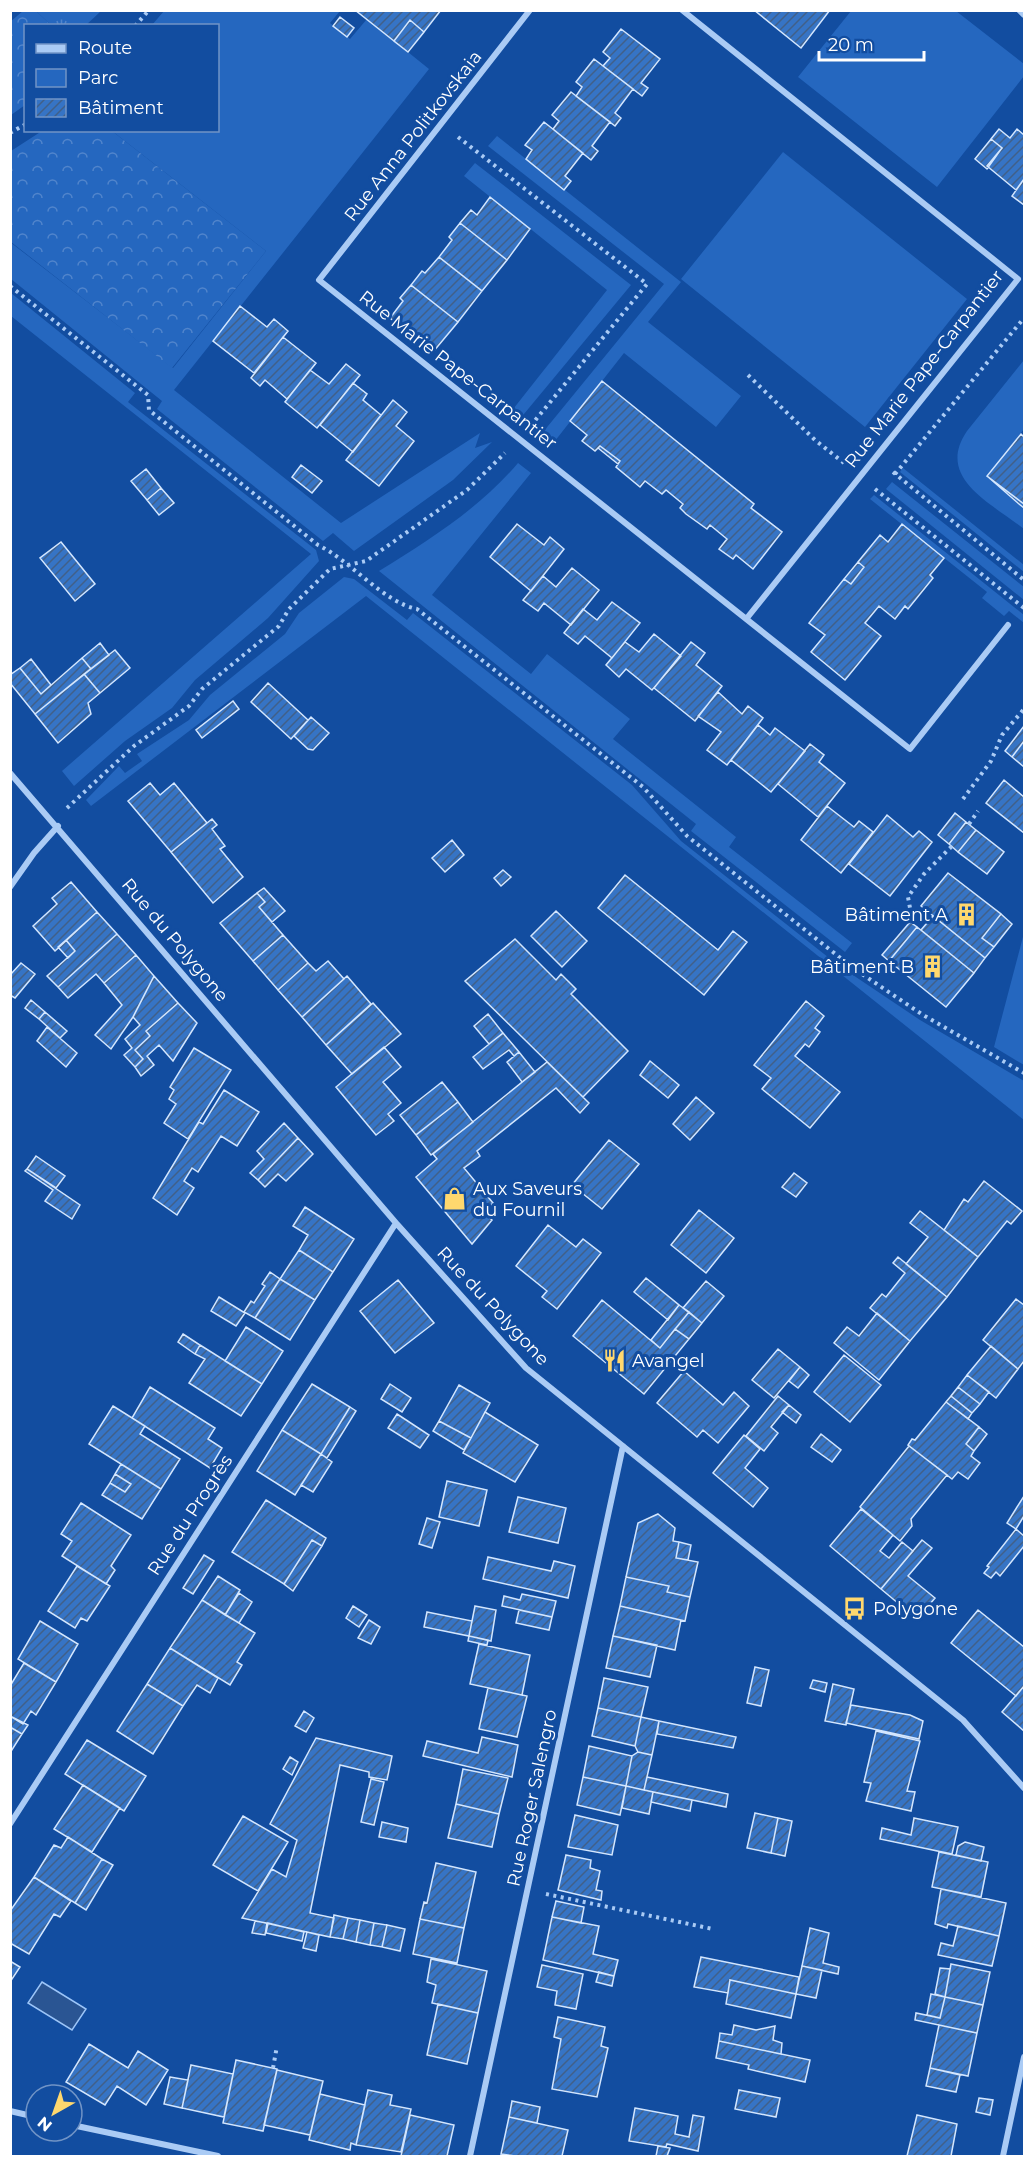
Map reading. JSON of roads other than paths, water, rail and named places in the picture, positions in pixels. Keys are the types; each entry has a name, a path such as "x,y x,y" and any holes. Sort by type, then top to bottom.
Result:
{"street":[{"name":"Rue Anna Politkovskaia","path":"319,280 530,10"},
{"name":"Rue Marie Pape-Carpantier","path":"682,10 1018,279 747,618"},
{"path":"1019,10 1024,15"},
{"name":"Rue Marie Pape-Carpantier","path":"319,280 910,748 1008,625"},
{"name":"Rue du Polygone","path":"10,773 56,823 396,1223 526,1368 963,1720 1024,1788"},
{"path":"10,887 56,823"},
{"name":"Rue du Progrès","path":"10,1824 396,1223"},
{"name":"Rue Roger Salengro","path":"470,2157 623,1446"},
{"path":"1003,2157 1024,2057"},
{"path":"84,2127 218,2157"}],"place":[{"name":"Bâtiment A","path":"966,915"},
{"name":"Bâtiment B","path":"932,967"},
{"name":"Aux Saveurs du Fournil","path":"455,1199"},
{"name":"Avangel","path":"614,1361"},
{"name":"Polygone","path":"855,1609"}]}
